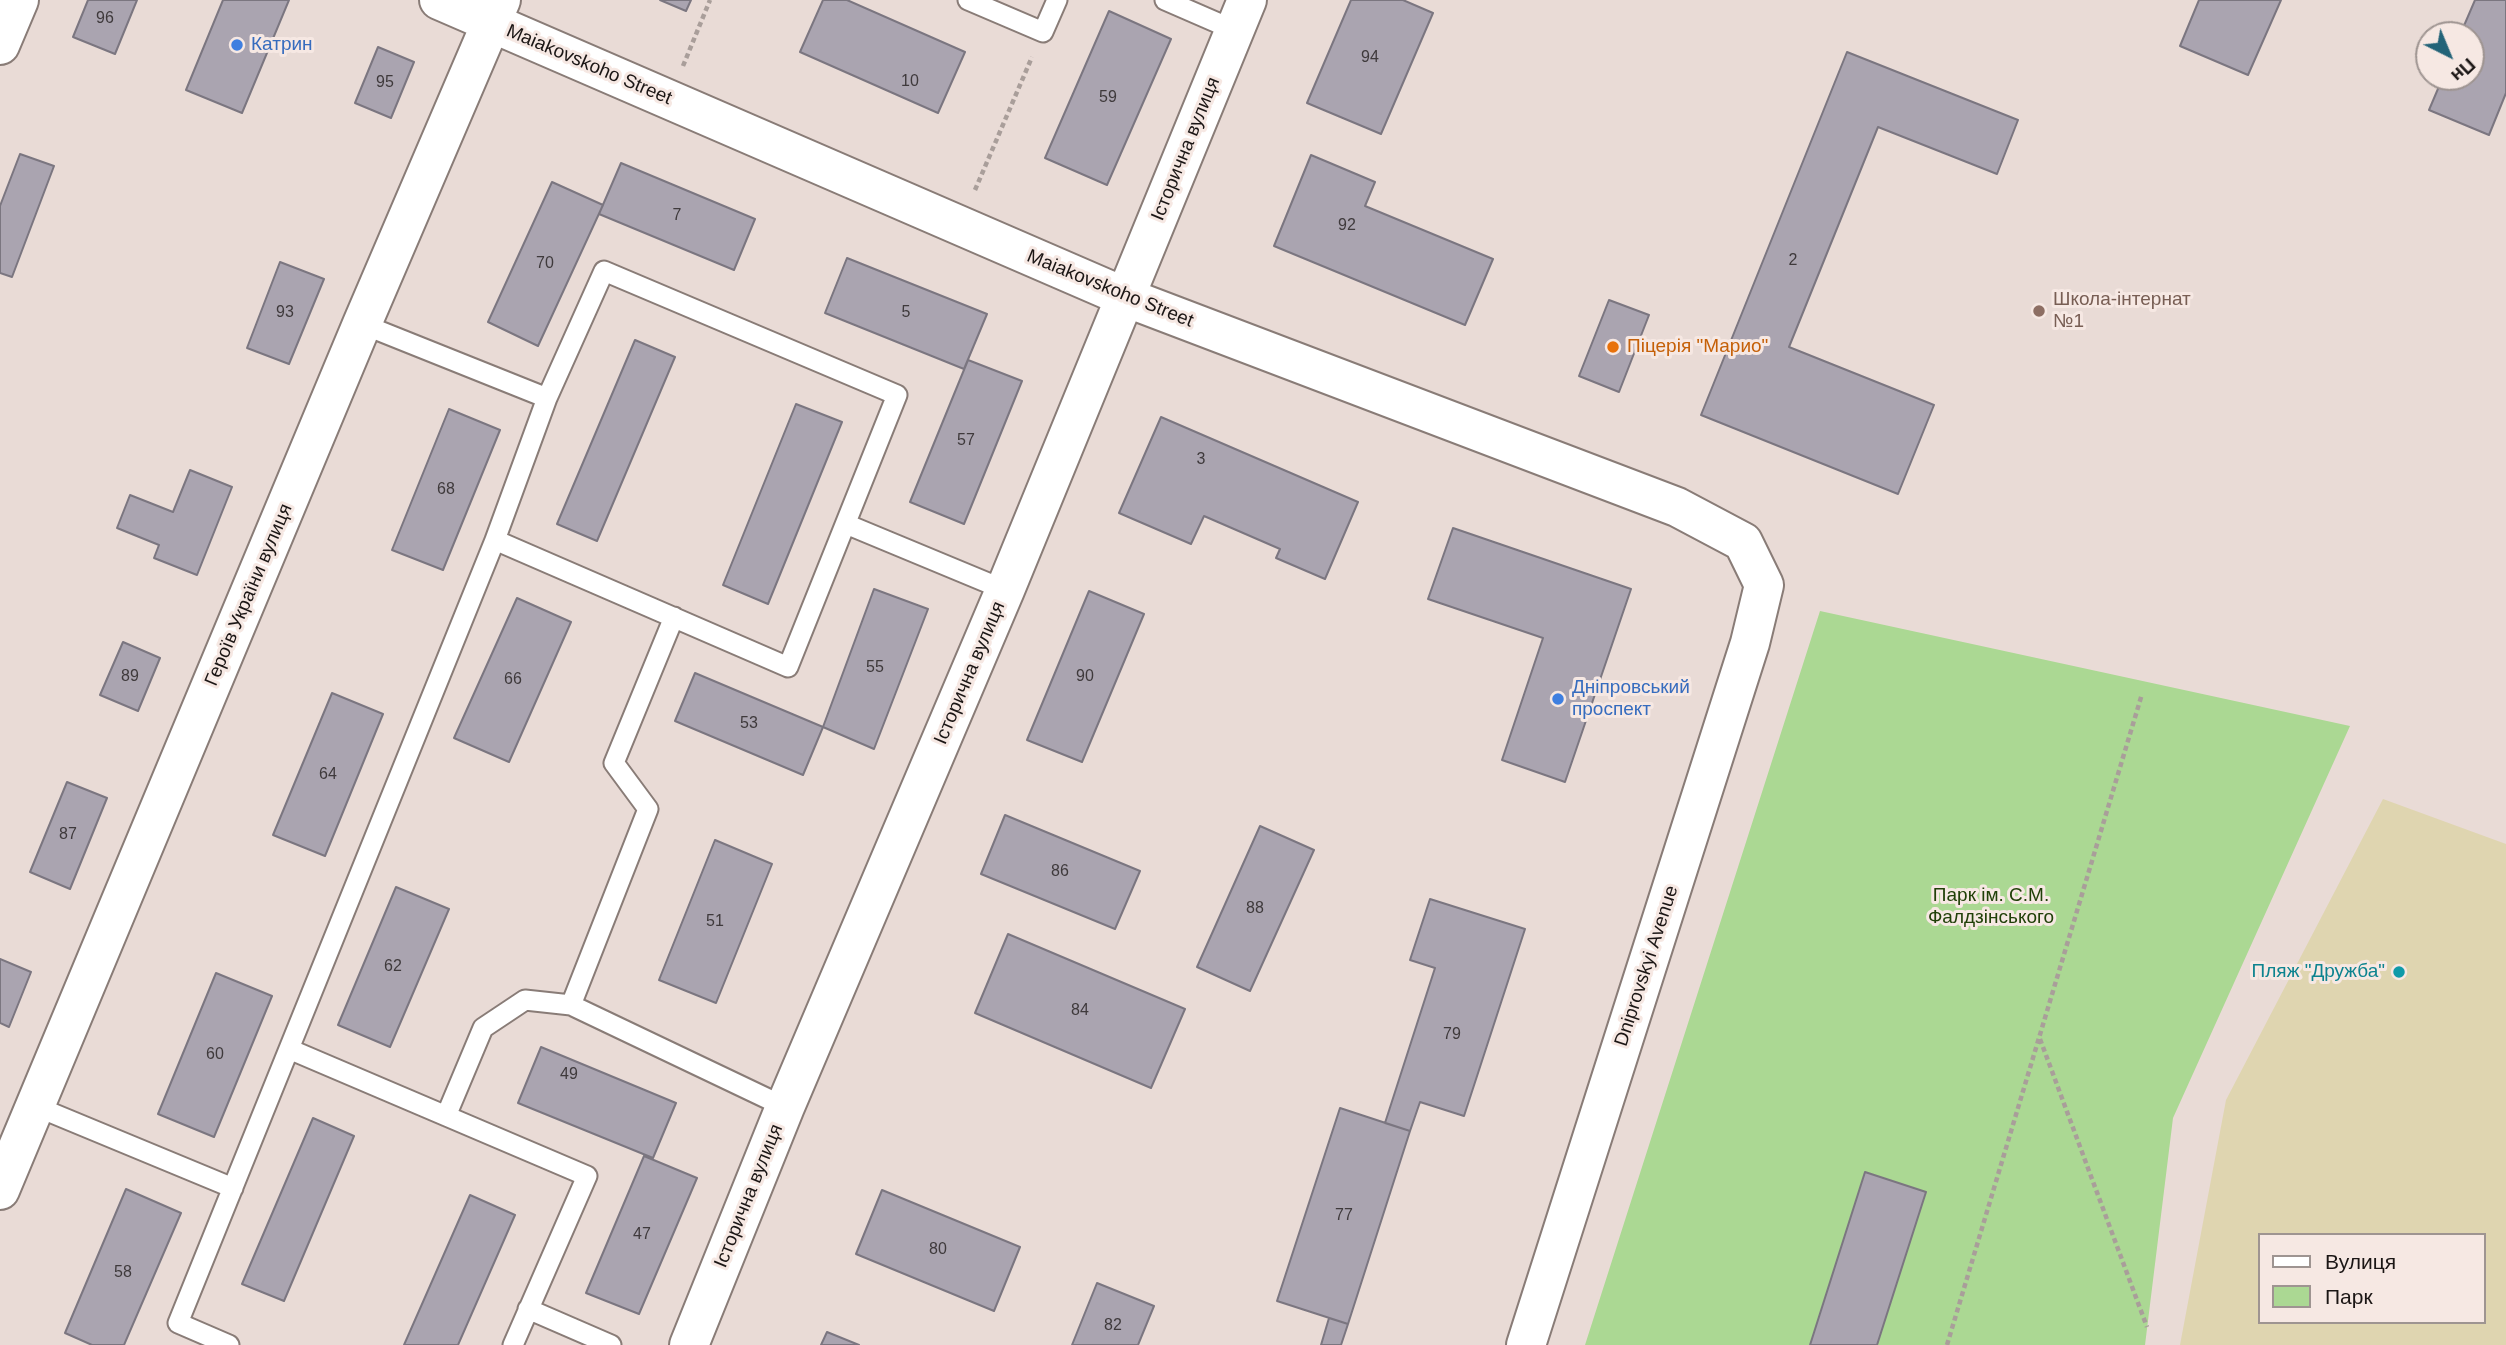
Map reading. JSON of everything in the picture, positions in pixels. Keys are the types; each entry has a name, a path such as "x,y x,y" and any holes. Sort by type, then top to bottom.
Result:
{"street":[{"path":"0,45 19,0"},
{"name":"Maiakovskoho Street","path":"439,0 496,12 1125,297 1676,507 1744,542 1763,585"},
{"name":"Героїв України вулиця","path":"0,1190 362,324 496,12"},
{"name":"Історична вулиця","path":"689,1345 785,1107 1005,590 1241,15"},
{"name":"Dniprovskyi Avenue","path":"1526,1345 1750,643 1763,585"}],"lane":[{"path":"968,0 1043,32 1057,0"},
{"path":"1165,0 1241,15"},
{"path":"229,1345 178,1323 495,540 547,398 604,271 897,395 788,667 495,540"},
{"path":"362,324 547,398"},
{"path":"846,524 1005,590"},
{"path":"571,1005 648,809 614,763 674,617"},
{"path":"446,1116 483,1028 525,1000 571,1005 785,1107"},
{"path":"289,1049 587,1176 513,1345"},
{"path":"36,1106 233,1188"},
{"path":"528,1308 611,1345"}],"path":[{"path":"682,66 710,0"},
{"path":"975,191 1043,32"},
{"path":"1947,1345 2142,694"},
{"path":"2039,1038 2147,1327"}],"green space":[{"name":"Парк ім. С.М. Фалдзінського","path":"1820,611 2350,726 2173,1118 2145,1345 1585,1345"}],"sand":[{"name":"Пляж \"Дружба\"","path":"2383,799 2506,844 2506,1345 2180,1345 2226,1100"}],"building":[{"path":"88,0 137,0 115,54 73,37"},
{"name":"Катрин","path":"223,0 289,0 242,113 186,90"},
{"path":"660,0 691,0 686,11"},
{"path":"823,0 847,0 965,52 938,113 800,52"},
{"path":"1351,0 1403,0 1433,13 1381,134 1307,103"},
{"path":"2199,0 2281,0 2248,75 2180,46"},
{"path":"2475,0 2506,0 2506,93 2489,135 2429,110 2437,91 2485,91 2485,21 2466,21"},
{"path":"1109,11 1171,39 1107,185 1045,158"},
{"path":"378,47 414,62 391,118 355,103"},
{"path":"1847,52 2018,120 1997,174 1878,127 1789,347 1934,405 1898,494 1701,415"},
{"path":"20,154 54,166 12,277 0,273 0,206"},
{"path":"1311,155 1375,182 1365,206 1493,259 1465,325 1274,246"},
{"path":"621,163 755,219 734,270 599,214"},
{"path":"552,182 603,205 538,346 488,322"},
{"path":"847,258 987,314 964,369 825,313"},
{"path":"280,262 324,279 289,364 247,348"},
{"path":"1609,300 1649,315 1619,392 1579,376"},
{"path":"635,340 675,357 597,541 557,524"},
{"path":"968,360 1022,381 964,524 910,502"},
{"path":"796,404 842,422 768,604 723,585"},
{"path":"449,409 500,430 443,570 392,550"},
{"path":"1161,417 1358,502 1325,579 1276,558 1280,549 1204,516 1191,544 1119,513"},
{"path":"190,470 232,487 197,575 154,558 159,545 117,528 130,495 173,512"},
{"name":"Дніпровський проспект","path":"1453,528 1631,589 1565,782 1502,760 1543,638 1428,599"},
{"path":"874,589 928,609 874,749 823,727"},
{"path":"1089,591 1144,614 1082,762 1027,740"},
{"path":"517,598 571,622 509,762 454,738"},
{"path":"123,642 160,658 138,711 100,695"},
{"path":"695,673 823,727 803,775 675,721"},
{"path":"332,693 383,714 325,856 273,835"},
{"path":"67,782 107,798 70,889 30,872"},
{"path":"1005,815 1140,871 1115,929 981,874"},
{"path":"1260,826 1314,850 1250,991 1197,967"},
{"path":"715,840 772,864 716,1003 659,980"},
{"path":"396,887 449,909 390,1047 338,1025"},
{"path":"1430,899 1525,929 1464,1116 1420,1102 1410,1131 1385,1123 1435,968 1410,960"},
{"path":"1008,934 1185,1009 1151,1088 975,1013"},
{"path":"0,959 31,972 9,1027 0,1023"},
{"path":"216,973 272,996 214,1137 158,1114"},
{"path":"541,1047 676,1103 653,1158 518,1103"},
{"path":"1340,1108 1410,1131 1348,1324 1277,1301"},
{"path":"313,1118 354,1136 284,1301 242,1284"},
{"path":"644,1156 697,1178 639,1314 586,1293"},
{"path":"1865,1172 1926,1192 1877,1345 1810,1345"},
{"path":"126,1189 181,1213 124,1345 92,1345 65,1333"},
{"path":"882,1190 1020,1247 994,1311 856,1254"},
{"path":"470,1195 515,1215 458,1345 404,1345"},
{"path":"1097,1283 1154,1306 1138,1345 1072,1345"},
{"path":"1329,1318 1348,1324 1341,1345 1321,1345"},
{"path":"827,1332 859,1345 821,1345"}],"place":[{"name":"Катрин","path":"237,45"},
{"name":"Школа-інтернат №1","path":"2039,311"},
{"name":"Піцерія \"Марио\"","path":"1613,347"},
{"name":"Дніпровський проспект","path":"1558,699"},
{"name":"Пляж \"Дружба\"","path":"2399,972"}]}
